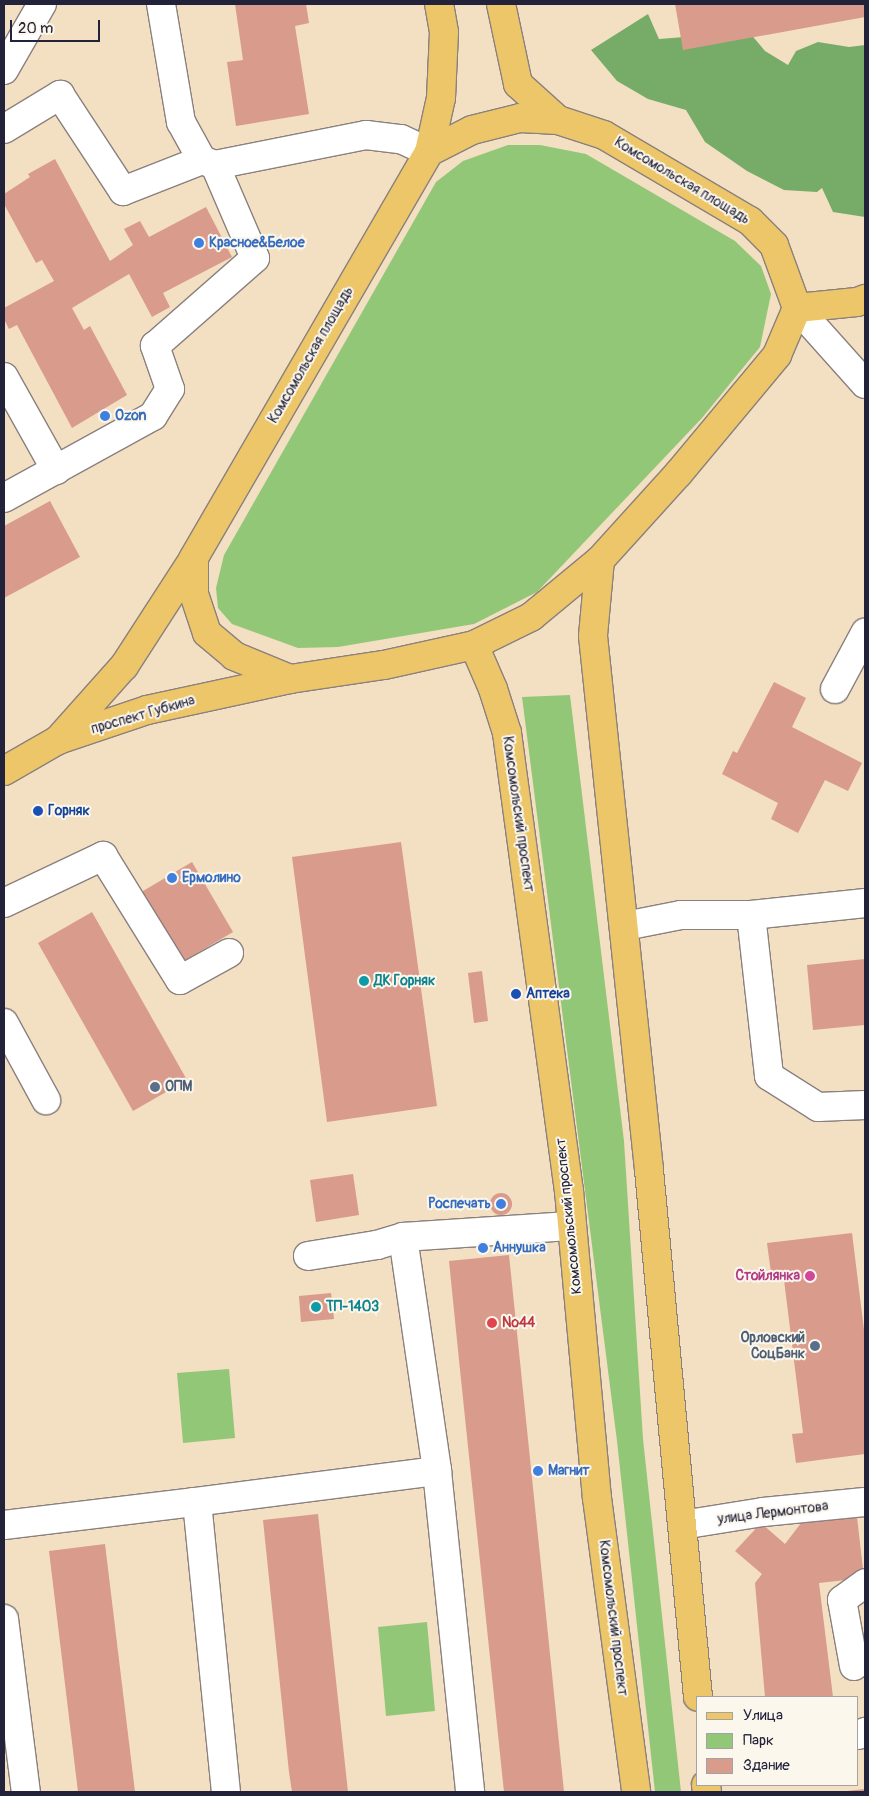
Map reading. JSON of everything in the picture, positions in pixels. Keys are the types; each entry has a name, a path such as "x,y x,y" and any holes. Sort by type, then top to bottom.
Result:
{"main road":[{"path":"429,152 441,98 444,32 439,4"},
{"path":"501,4 518,84 558,120"},
{"name":"Комсомольская площадь","path":"58,740 124,666 194,558 429,152 472,130 520,118 558,120 604,135 750,222 774,245 797,308"},
{"path":"194,558 194,594 207,633 234,656 290,678 384,665 474,646 531,617 600,560 690,460 777,355 797,308 865,299"},
{"path":"600,560 593,636 625,926 698,1696"},
{"name":"Комсомольский проспект","path":"474,646 493,689 507,732 567,1182 597,1498 636,1792"},
{"name":"проспект Губкина","path":"4,771 58,740 147,710 290,678"}],"lane":[{"path":"4,70 42,4"},
{"path":"4,498 153,416 170,389 155,346 254,258 208,163 181,122 161,4"},
{"path":"4,129 60,95 123,191 208,163 366,135 401,139 429,152"},
{"path":"797,308 865,384"},
{"path":"4,377 56,470"},
{"path":"835,690 865,633"},
{"path":"4,903 103,856 180,980 229,953"},
{"path":"625,926 681,915 751,915 865,903"},
{"path":"751,915 769,1076 818,1107 865,1105"},
{"path":"4,1023 46,1100"},
{"path":"308,1256 377,1245 404,1237 570,1226"},
{"path":"404,1237 437,1471 470,1792"},
{"path":"4,1525 437,1471"},
{"path":"194,1502 198,1512 226,1792"},
{"name":"улица Лермонтова","path":"682,1525 762,1505 865,1502"},
{"path":"854,1666 842,1600 865,1583"},
{"path":"4,1619 26,1792"}],"green space":[{"path":"648,14 659,39 749,32 765,51 788,65 796,51 818,42 849,47 865,45 865,217 833,212 822,188 817,192 784,190 747,171 705,142 686,110 648,99 617,81 591,50"},
{"path":"508,145 540,145 586,154 735,241 761,266 771,294 760,347 702,418 537,592 474,624 338,647 298,648 232,624 218,608 216,588 224,555 436,182 463,161"},
{"path":"570,695 624,1141 643,1439 681,1792 655,1792 617,1441 522,697"},
{"path":"229,1369 235,1438 183,1443 177,1373"},
{"path":"427,1622 435,1711 386,1716 378,1627"}],"building":[{"path":"235,4 306,4 309,23 295,26 309,114 236,126 227,62 243,60"},
{"path":"675,4 865,4 865,17 683,50"},
{"path":"55,159 110,261 133,245 124,229 140,221 149,237 206,207 232,257 163,293 170,307 152,317 129,274 72,308 84,330 90,326 127,395 72,428 17,325 9,329 4,319 4,308 54,281 42,260 36,263 4,204 4,194 30,177 28,174"},
{"path":"50,501 80,557 4,598 4,526"},
{"path":"774,682 806,698 792,727 862,763 848,791 825,780 798,833 771,819 778,803 722,774 733,751 737,753"},
{"name":"ДК Горняк","path":"401,842 437,1106 327,1122 292,857"},
{"path":"192,862 233,932 179,964 138,894"},
{"path":"92,912 187,1080 133,1111 38,943"},
{"path":"865,959 865,1025 813,1030 807,965"},
{"path":"482,971 488,1021 474,1023 468,973"},
{"path":"353,1174 359,1215 316,1222 310,1180"},
{"name":"Роспечать","path":"501,1193 509,1196 512,1204 509,1212 501,1215 493,1212 490,1204 493,1196"},
{"path":"852,1233 865,1338 865,1454 796,1463 792,1434 803,1433 783,1272 771,1273 767,1243"},
{"path":"509,1255 564,1792 504,1792 459,1360 449,1261"},
{"name":"ТП-1403","path":"331,1293 334,1319 301,1322 299,1296"},
{"path":"856,1508 864,1578 819,1583 833,1696 765,1696 755,1583 762,1574 735,1551 761,1523 785,1544 808,1514"},
{"path":"318,1514 348,1792 292,1792 289,1772 263,1520"},
{"path":"105,1544 135,1792 78,1792 49,1551"},
{"path":"865,1789 865,1792 847,1792 847,1791"}],"place":[{"name":"Красное&Белое","path":"199,243"},
{"name":"Ozon","path":"105,416"},
{"name":"Горняк","path":"38,811"},
{"name":"Ермолино","path":"172,878"},
{"name":"ДК Горняк","path":"364,981"},
{"name":"Аптека","path":"516,994"},
{"name":"ОПМ","path":"155,1087"},
{"name":"Роспечать","path":"501,1204"},
{"name":"Аннушка","path":"483,1248"},
{"name":"Стойлянка","path":"810,1276"},
{"name":"ТП-1403","path":"316,1307"},
{"name":"№44","path":"492,1323"},
{"name":"Орловский СоцБанк","path":"815,1346"},
{"name":"Магнит","path":"538,1471"}]}
